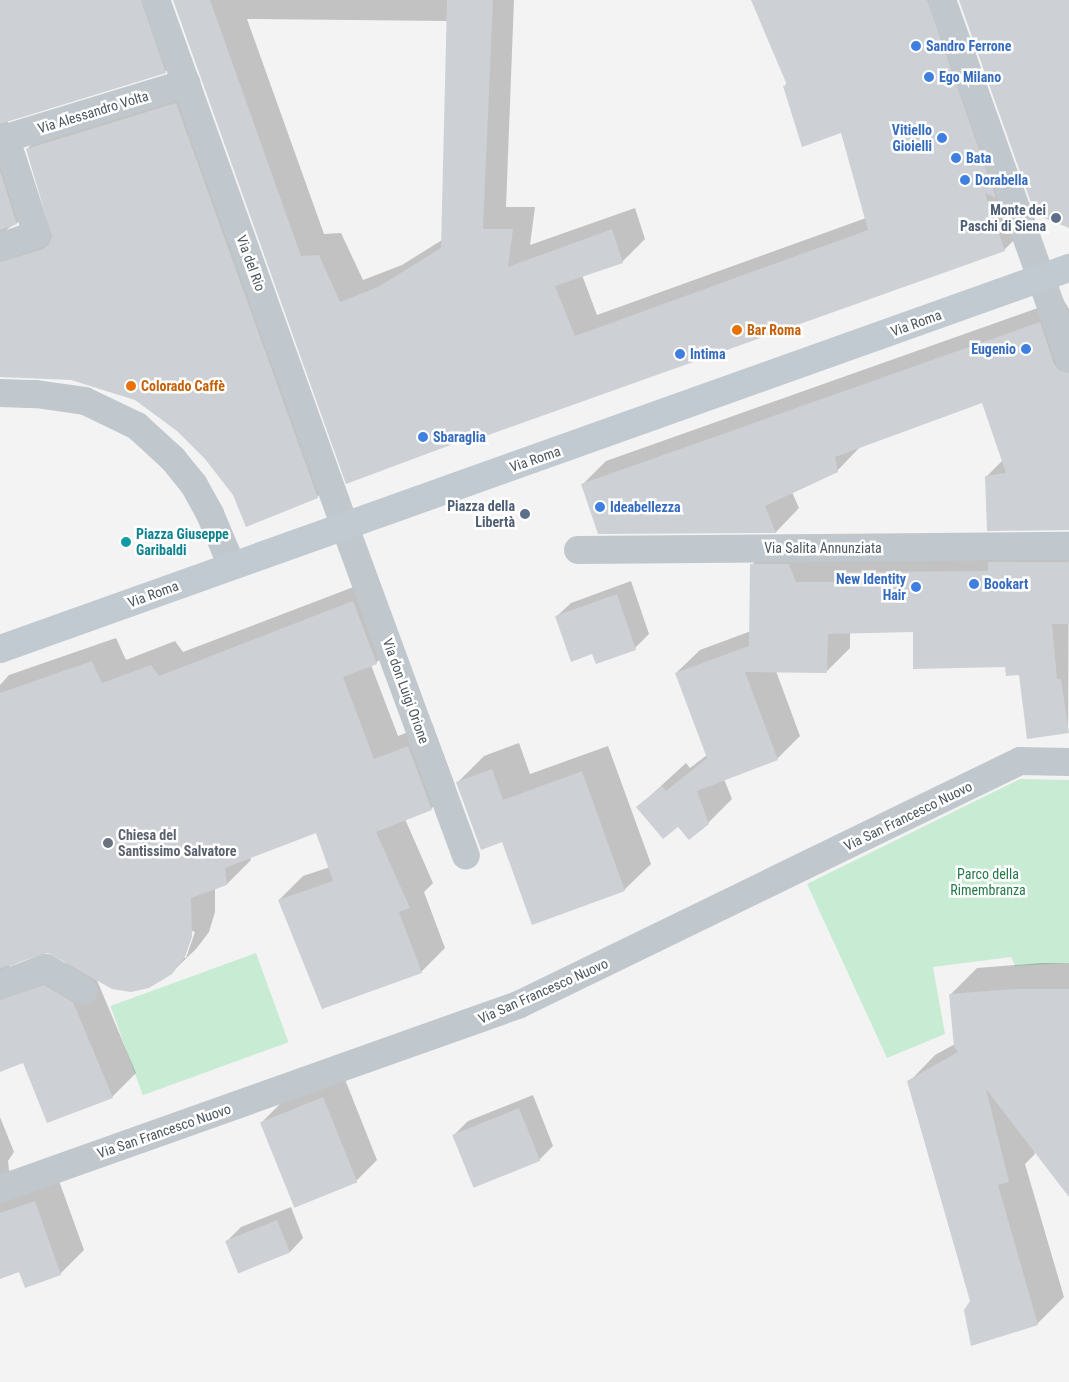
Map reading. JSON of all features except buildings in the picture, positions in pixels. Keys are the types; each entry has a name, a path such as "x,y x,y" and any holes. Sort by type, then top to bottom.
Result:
{"main road":[{"name":"Via Roma","path":"0,649 1069,268"}],"street":[{"name":"Via del Rio","path":"156,0 344,527"},
{"path":"942,0 1069,358"},
{"name":"Via Alessandro Volta","path":"3,139 187,83"},
{"path":"0,247 37,234 3,139"},
{"path":"0,394 36,394 84,401 137,426 173,459 194,485 210,514 232,566"},
{"name":"Via don Luigi Orione","path":"344,527 466,855"},
{"name":"Via Salita Annunziata","path":"578,550 1069,546"},
{"name":"Via San Francesco Nuovo","path":"0,1189 518,1005 1020,761 1069,762"},
{"path":"0,985 46,968 84,991"}],"green space":[{"name":"Parco della Rimembranza","path":"1020,779 1069,780 1069,963 1015,966 1011,957 933,967 945,1034 887,1058 807,884"},
{"path":"256,953 288,1042 143,1095 110,1006"}],"place":[{"name":"Sandro Ferrone","path":"916,46"},
{"name":"Ego Milano","path":"929,77"},
{"name":"Vitiello Gioielli","path":"942,138"},
{"name":"Bata","path":"956,158"},
{"name":"Dorabella","path":"965,180"},
{"name":"Monte dei Paschi di Siena","path":"1056,218"},
{"name":"Bar Roma","path":"737,330"},
{"name":"Eugenio","path":"1026,349"},
{"name":"Intima","path":"680,354"},
{"name":"Colorado Caffè","path":"131,386"},
{"name":"Sbaraglia","path":"423,437"},
{"name":"Ideabellezza","path":"600,507"},
{"name":"Piazza della Libertà","path":"525,514"},
{"name":"Piazza Giuseppe Garibaldi","path":"126,542"},
{"name":"Bookart","path":"974,584"},
{"name":"New Identity Hair","path":"916,587"},
{"name":"Chiesa del Santissimo Salvatore","path":"108,843"}]}
